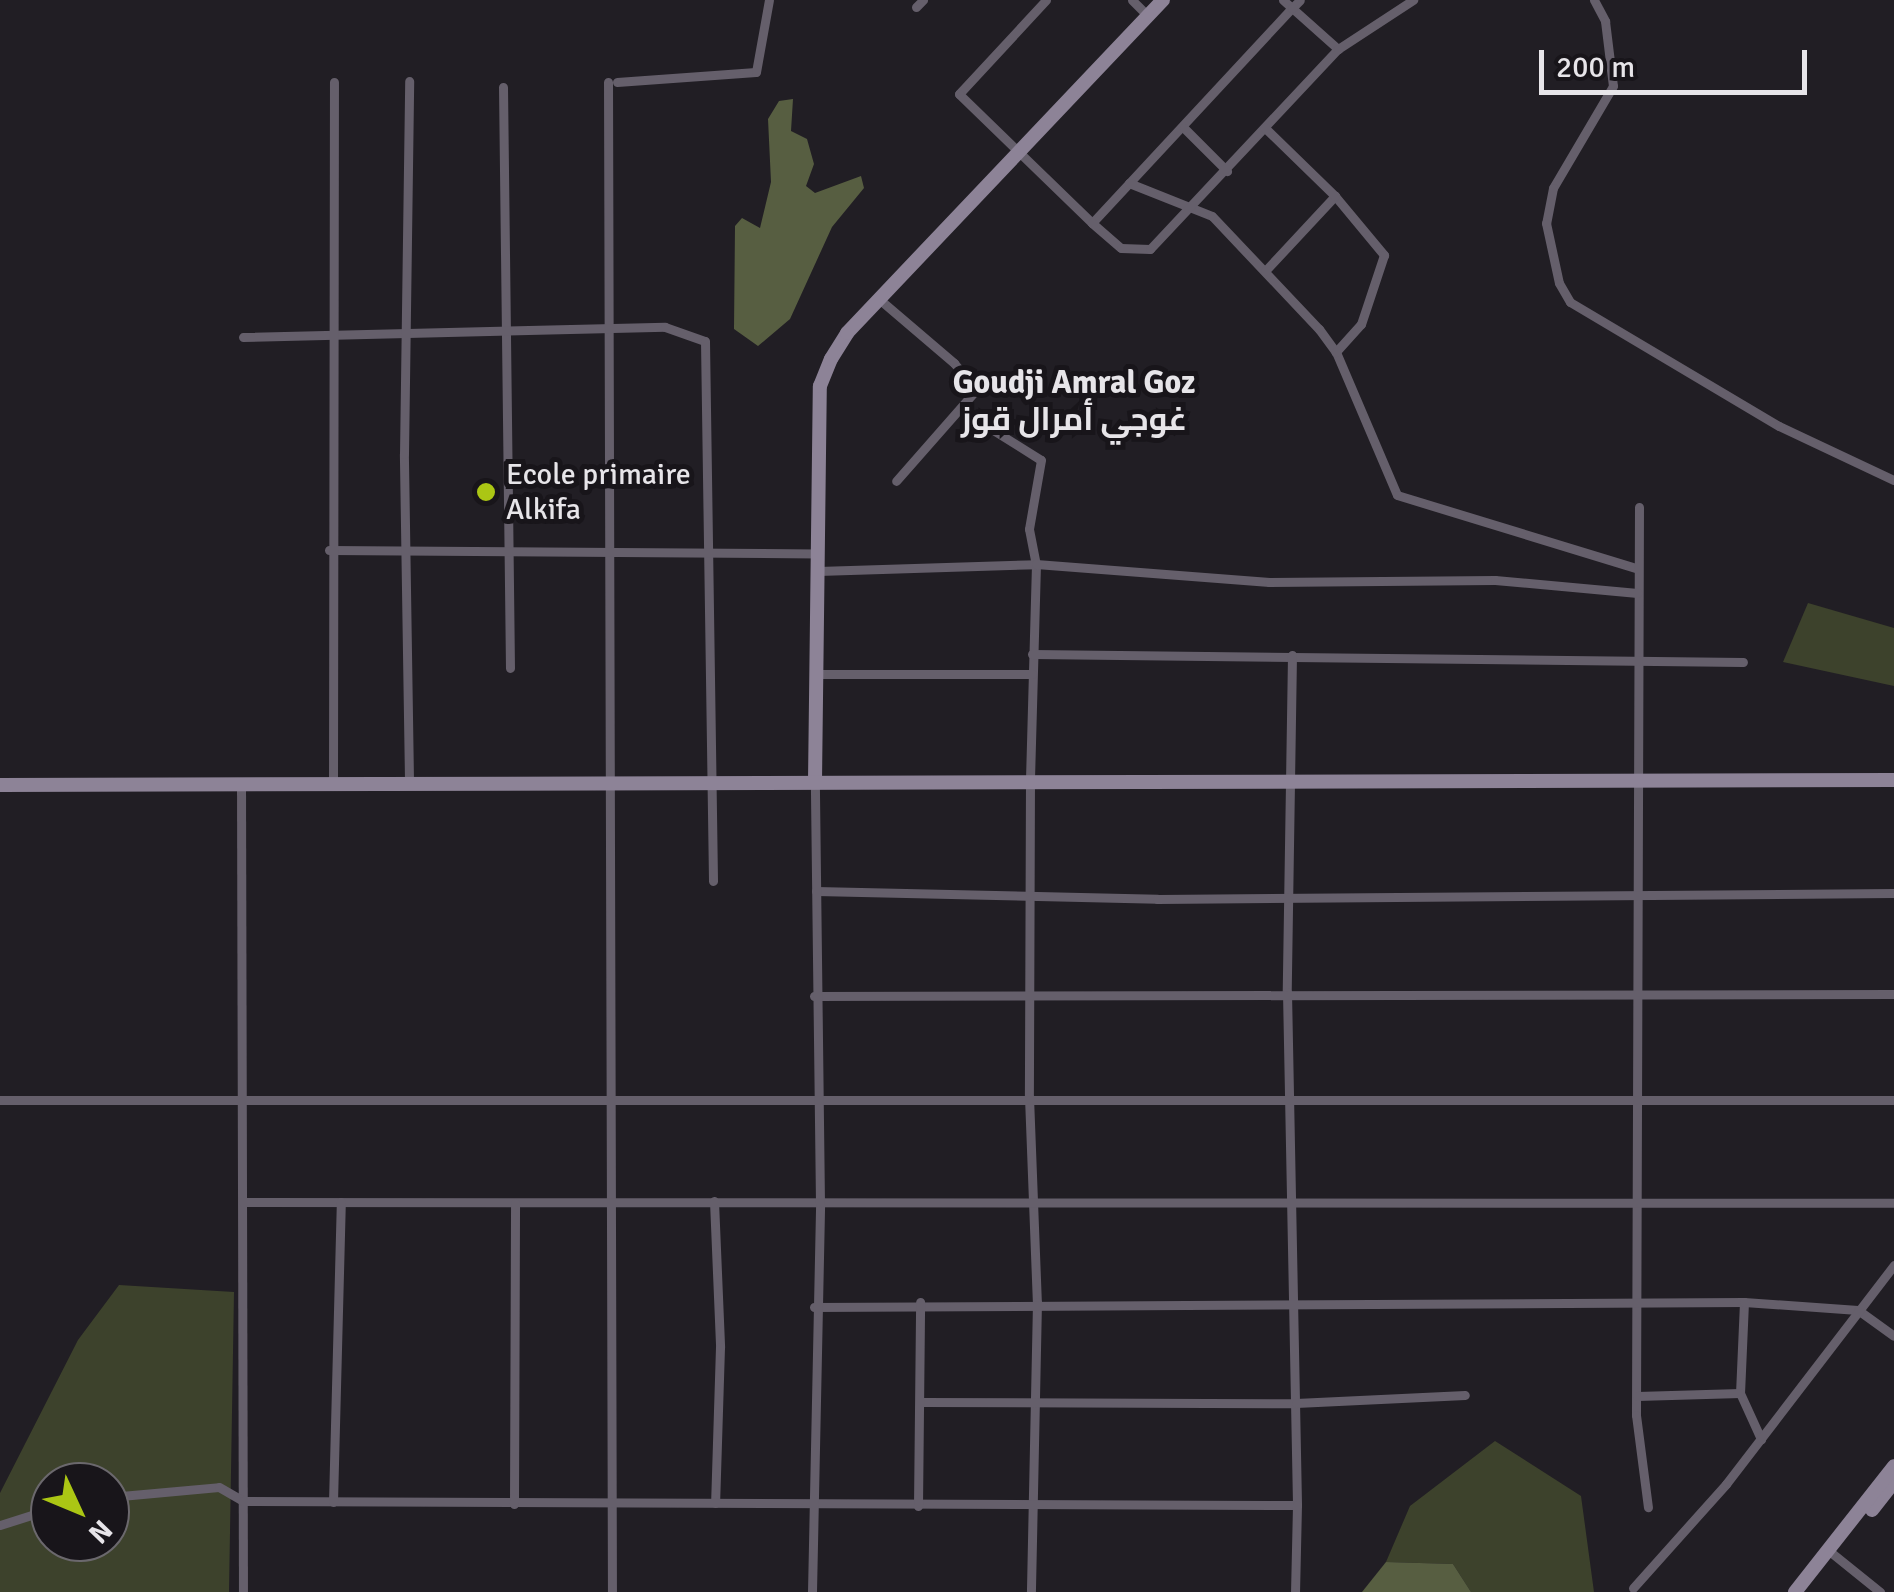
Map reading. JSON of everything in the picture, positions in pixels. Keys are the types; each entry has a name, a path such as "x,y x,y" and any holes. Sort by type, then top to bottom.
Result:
{"street":[{"path":"612,1592 606,556 612,82 756,72 770,0"},
{"path":"1046,0 958,94 1092,223 1136,253 1150,249 1193,208 1338,49 1413,0"},
{"path":"1132,0 1148,16"},
{"path":"812,1592 814,1307 820,1203 814,996 820,386 846,333 1164,0"},
{"path":"1594,0 1606,20 1613,86 1553,188 1546,223 1559,283 1570,302 1779,426 1894,480"},
{"path":"1092,223 1184,128 1292,3 1338,49"},
{"path":"409,81 409,780"},
{"path":"333,782 329,550 334,82"},
{"path":"503,87 510,668"},
{"path":"1184,128 1227,171"},
{"path":"1265,128 1335,196 1384,254 1360,324 1336,352"},
{"path":"1128,183 1212,216 1336,352 1397,495 1636,568"},
{"path":"1264,272 1335,196"},
{"path":"879,299 975,384 961,410 896,481"},
{"path":"242,337 665,327 708,346 706,555 713,881"},
{"path":"961,410 1038,453 1029,528 1036,564 1028,1097 1036,1206 1037,1302 1031,1592"},
{"path":"1639,507 1636,893 1640,1201 1636,1396 1648,1507"},
{"path":"329,550 606,556 818,553"},
{"path":"818,571 1036,564 1269,582 1495,580 1636,593"},
{"path":"1032,654 1636,656 1743,662"},
{"path":"1292,654 1287,992 1295,1301 1295,1592"},
{"path":"816,674 1032,674"},
{"path":"0,785 409,780 1894,780"},
{"path":"242,782 244,1592"},
{"path":"816,892 1287,898 1894,893"},
{"path":"814,996 1287,992 1894,994"},
{"path":"0,1100 610,1096 1894,1100"},
{"path":"243,1202 714,1201 1036,1206 1640,1201 1894,1204"},
{"path":"714,1201 720,1347 715,1503"},
{"path":"332,1502 342,1202"},
{"path":"514,1504 515,1203"},
{"path":"1633,1588 1761,1440 1894,1265"},
{"path":"814,1307 920,1302 1744,1302 1858,1310 1894,1336"},
{"path":"918,1506 920,1302"},
{"path":"1744,1302 1740,1393 1761,1440"},
{"path":"1636,1396 1740,1393"},
{"path":"922,1402 1296,1403 1465,1395"},
{"path":"1806,1592 1894,1466"},
{"path":"1795,1592 1894,1482"},
{"path":"130,1495 219,1487 243,1501 813,1506 1296,1504"},
{"path":"0,1525 30,1515"},
{"path":"1831,1553 1880,1592"}],"shaded area":[{"path":"793,99 791,131 807,139 814,164 806,186 815,193 861,176 864,188 832,227 790,319 758,346 734,329 735,226 742,218 760,228 771,182 768,119 779,101"},
{"path":"1808,603 1894,628 1894,686 1783,662"},
{"path":"119,1285 234,1292 229,1592 0,1592 0,1493 78,1340"},
{"path":"1495,1441 1581,1496 1594,1592 1471,1592 1453,1564 1386,1562 1410,1506"},
{"path":"1386,1562 1453,1564 1471,1592 1362,1592"}],"place":[{"name":"Ecole primaire Alkifa","path":"486,492"}],"district":[{"name":"Goudji Amral Goz غوجي أمرال قوز","path":"1074,402"}]}
